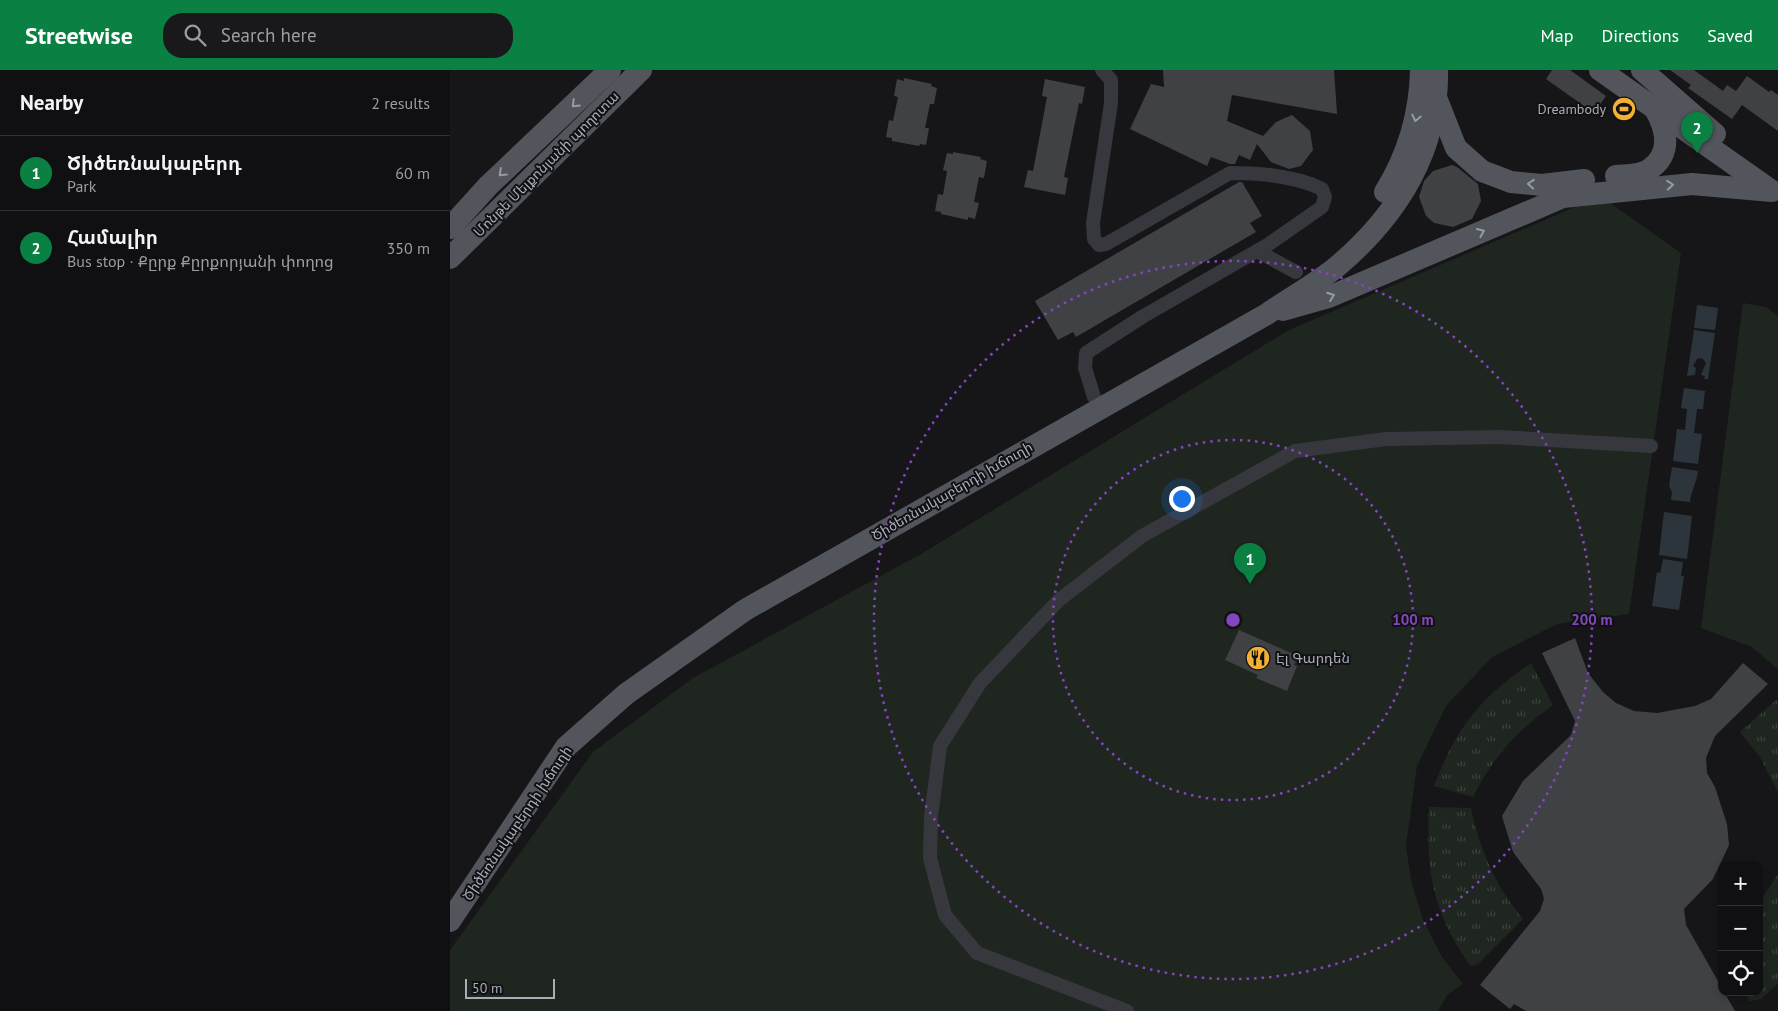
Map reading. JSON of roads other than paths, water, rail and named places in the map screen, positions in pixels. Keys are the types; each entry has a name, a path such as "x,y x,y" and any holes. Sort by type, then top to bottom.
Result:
{"main road":[{"name":"Մոնթե Մելքոնյանի պողոտա","path":"450,258 464,224 488,186 610,70"},
{"name":"Մոնթե Մելքոնյանի պողոտա","path":"464,224 580,131 641,70"},
{"name":"Ծիծեռնակաբերդի խճուղի","path":"450,897 524,782 558,738 610,690 676,642 742,598 1268,298 1319,263 1350,238 1382,197 1405,156 1420,101 1421,70"},
{"name":"Ծիծեռնակաբերդի խճուղի","path":"450,921 566,747 626,694 745,610 1267,314 1338,265 1381,222 1398,199 1424,154 1430,136 1436,98 1437,70"},
{"path":"1600,70 1654,109 1776,188"},
{"path":"1624,70 1715,134"},
{"path":"1642,70 1776,188"},
{"path":"1436,98 1456,148 1482,171 1511,182 1542,185 1638,174 1650,169 1658,160 1666,141 1664,125 1654,109"},
{"path":"450,276 548,179 580,131"},
{"path":"1267,314 1329,297 1563,197 1692,184 1776,188"}],"street":[{"path":"1094,397 1085,368 1086,353 1142,317 1257,251 1322,207 1325,197 1322,189 1309,183 1249,173 1230,174 1106,244 1099,245 1094,239 1093,223 1111,102 1111,80 1102,70"},
{"path":"1257,251 1296,272"},
{"path":"1127,1011 977,953 945,915 930,858 931,817 940,746 980,683 1059,600 1142,536 1295,451 1386,439 1500,437 1651,446"}],"place":[{"name":"Dreambody","path":"1624,109"},
{"name":"Համալիր","path":"1697,153"},
{"name":"Ծիծեռնակաբերդ","path":"1250,584"},
{"name":"Էլ Գարդեն","path":"1258,658"}]}
